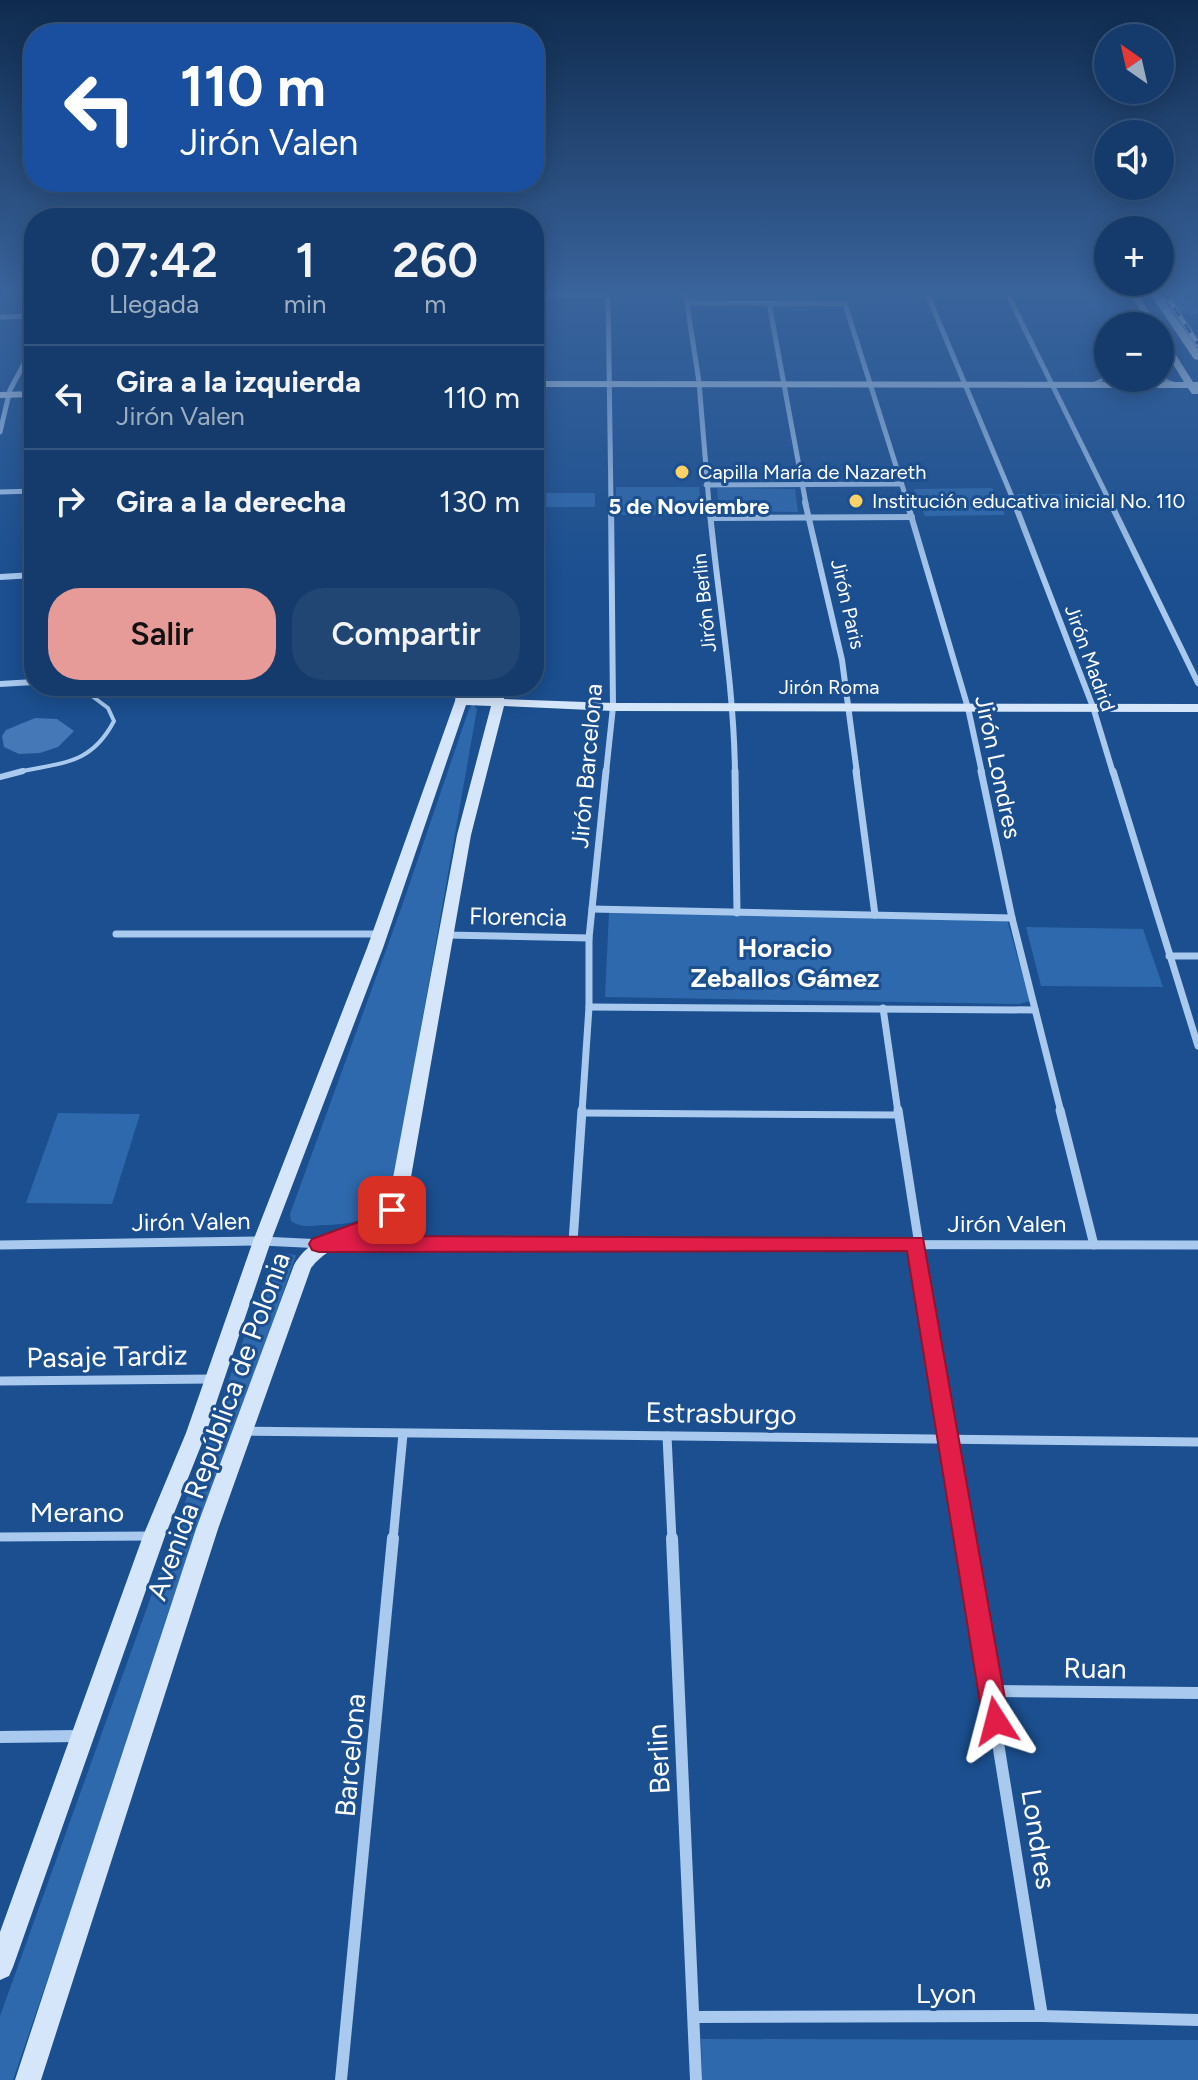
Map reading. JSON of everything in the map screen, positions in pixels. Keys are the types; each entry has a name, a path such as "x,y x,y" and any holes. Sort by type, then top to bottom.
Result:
{"main road":[{"name":"Avenida República de Polonia","path":"0,1967 154,1536 196,1433 262,1241 380,934 461,696"},
{"name":"Avenida República de Polonia","path":"28,2080 138,1733 303,1265 319,1244 378,1224 392,1210 399,1194 464,835 498,696"},
{"name":"Jirón Roma","path":"508,696 613,707 1198,708"}],"street":[{"name":"Jirón Barcelona","path":"573,1242 589,1007 589,938 613,707 608,388"},
{"name":"Jirón Berlin","path":"699,388 717,598 734,707 737,913"},
{"name":"Jirón Paris","path":"786,388 801,485 842,660 875,915"},
{"name":"Jirón Londres","path":"874,388 968,708 1012,918 1094,1245"},
{"name":"Jirón Madrid","path":"964,388 1013,500 1093,707 1198,1046"},
{"path":"1054,388 1198,683"},
{"path":"0,432 5,398"},
{"path":"706,485 900,484"},
{"path":"0,492 24,491"},
{"path":"711,518 912,517"},
{"path":"0,577 24,576"},
{"path":"0,684 24,683"},
{"path":"592,909 1012,918"},
{"path":"116,934 380,934"},
{"name":"Florencia","path":"446,935 589,938"},
{"path":"1169,956 1198,956"},
{"path":"589,1007 1035,1010"},
{"path":"883,1008 916,1243"},
{"name":"Jirón Valen","path":"0,1245 262,1241 319,1244 1198,1245"},
{"name":"Londres","path":"916,1243 1042,2016"},
{"name":"Pasaje Tardiz","path":"0,1381 214,1379"},
{"name":"Estrasburgo","path":"243,1431 1198,1442"},
{"name":"Barcelona","path":"341,2080 403,1434"},
{"name":"Berlin","path":"667,1436 696,2080"},
{"name":"Merano","path":"0,1537 154,1536"},
{"name":"Ruan","path":"991,1691 1198,1693"},
{"path":"0,1737 81,1736"},
{"name":"Lyon","path":"694,2017 1042,2016 1198,2020"}],"lane":[{"path":"0,777 16,771 59,766 100,746 114,721 108,708 93,696"},
{"path":"582,1113 898,1115"}],"shaded area":[{"path":"616,487 699,487 702,515 616,515"},
{"path":"717,488 795,489 798,512 719,511"},
{"path":"992,488 1005,515 925,516 914,489"},
{"path":"544,493 595,493 595,507 544,507"},
{"path":"1017,494 1094,494 1101,509 1022,509"},
{"path":"473,704 477,709 392,1192 379,1209 363,1219 333,1225 298,1225 291,1221 290,1214"},
{"path":"609,912 1007,920 1030,1001 1019,1004 605,997"},
{"path":"1026,927 1143,929 1163,987 1041,986"},
{"path":"58,1113 140,1114 112,1204 26,1203"},
{"path":"275,1252 296,1255 13,2080 0,2080 0,2016"},
{"path":"701,2039 1198,2040 1198,2080 702,2080"}],"building":[{"path":"35,718 57,719 74,731 58,747 40,753 19,754 4,747 2,736 6,730"}],"place":[{"name":"Capilla María de Nazareth","path":"682,472"},
{"name":"Institución educativa inicial No. 110","path":"856,501"}],"district":[{"name":"5 de Noviembre","path":"689,506"},
{"name":"Horacio Zeballos Gámez","path":"785,963"}],"route":[{"path":"392,1210 378,1224 319,1244 916,1243 996,1721"}]}
